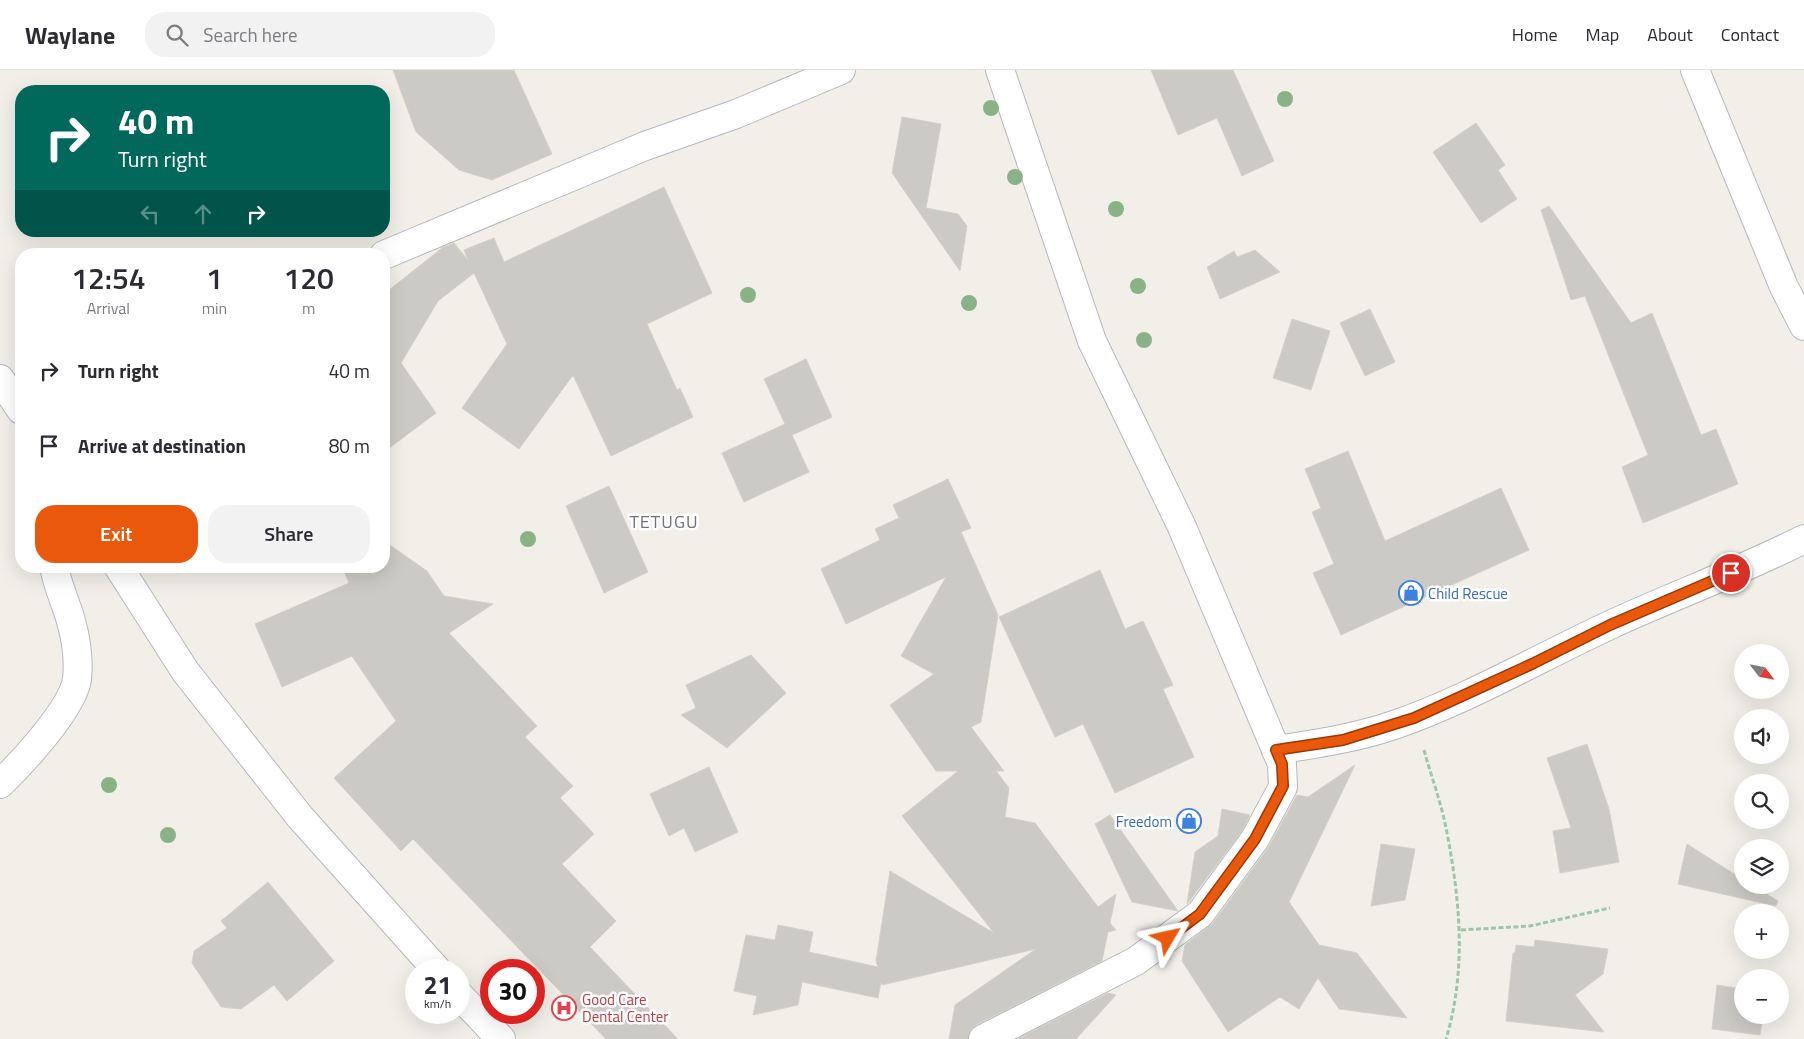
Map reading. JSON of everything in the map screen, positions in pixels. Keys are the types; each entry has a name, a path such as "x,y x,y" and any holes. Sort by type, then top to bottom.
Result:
{"street":[{"path":"390,252 645,146 736,114 841,70"},
{"path":"984,1039 1136,961 1200,914 1255,839 1283,786 1282,764 1182,527 1092,341 1000,70"},
{"path":"1695,70 1784,287 1804,326"},
{"path":"0,379 15,401"},
{"path":"1276,750 1343,740 1414,718 1532,664 1610,625 1766,558 1804,539"},
{"path":"0,784 42,737 66,706 77,680 76,650 71,622 56,573"},
{"path":"123,573 197,687 300,816 427,959"},
{"path":"470,1006 501,1039"}],"path":[{"path":"1414,718 1446,826 1461,930 1457,997 1446,1039"},
{"path":"1461,930 1530,926 1610,908"}],"building":[{"path":"393,70 514,70 552,154 492,180 459,170 416,132"},
{"path":"1151,70 1233,70 1274,161 1242,176 1217,118 1178,135"},
{"path":"902,117 941,124 926,208 958,214 967,226 960,271 892,173"},
{"path":"1476,123 1505,165 1498,170 1517,199 1481,223 1433,152"},
{"path":"664,187 712,293 647,324 677,390 680,388 693,417 611,456 573,375 519,449 462,408 507,344 474,273 438,301 401,363 436,413 390,448 390,289 442,248 454,243 468,260 464,250 494,238 504,262"},
{"path":"1549,206 1631,323 1652,313 1701,435 1716,429 1738,484 1643,523 1622,467 1648,455 1585,296 1571,300 1541,210"},
{"path":"1255,250 1280,272 1220,299 1207,267 1234,251 1237,257"},
{"path":"1370,309 1395,362 1365,376 1340,323"},
{"path":"1292,319 1330,331 1311,390 1273,378"},
{"path":"806,359 832,417 792,435 809,472 744,502 722,453 785,424 764,379"},
{"path":"1348,451 1385,541 1501,488 1529,550 1341,635 1313,573 1334,564 1312,512 1321,508 1305,469"},
{"path":"948,479 971,528 961,532 998,615 981,722 971,727 1004,771 996,771 1009,788 1005,817 1035,823 1098,907 1116,894 1110,923 1116,930 1108,932 1102,961 976,1025 970,1031 968,1039 949,1039 955,1005 1036,949 882,985 881,982 878,998 802,982 798,1005 753,1015 757,996 734,991 746,935 775,940 778,925 813,932 809,952 878,967 876,961 890,871 994,933 902,816 958,771 936,771 890,705 934,674 901,656 946,577 846,624 821,569 880,540 875,529 899,518 893,505"},
{"path":"609,486 648,572 604,593 566,506"},
{"path":"390,545 427,571 444,596 493,604 449,633 537,726 525,737 573,786 560,798 594,834 562,864 616,921 590,947 678,1039 606,1039 545,976 545,959 529,959 413,839 401,851 334,778 396,721 352,656 282,687 255,624 349,583 345,573 390,573"},
{"path":"1100,570 1125,629 1143,621 1173,685 1163,689 1194,757 1115,793 1083,724 1055,737 999,617"},
{"path":"751,655 786,693 727,748 681,715 696,708 686,685"},
{"path":"1587,744 1609,809 1619,862 1560,873 1553,831 1571,828 1547,758"},
{"path":"1355,765 1289,902 1319,945 1357,953 1407,1018 1339,1009 1318,978 1299,1009 1280,997 1228,1032 1182,961 1185,945 1213,923 1268,848 1297,795 1308,797"},
{"path":"709,767 738,832 695,852 684,828 669,836 650,794"},
{"path":"1222,809 1250,815 1242,831 1187,904 1195,852 1218,836"},
{"path":"1110,815 1178,911 1132,902 1095,824"},
{"path":"1381,844 1415,849 1405,900 1371,906"},
{"path":"1687,844 1734,874 1734,894 1767,894 1778,901 1777,904 1767,904 1678,884"},
{"path":"268,882 334,961 287,1001 274,985 241,1009 221,1007 192,963 194,951 227,928 221,921"},
{"path":"1535,940 1608,949 1603,974 1575,995 1604,1032 1506,1021 1513,953 1515,953 1516,945 1534,947"},
{"path":"1717,985 1734,988 1734,1024 1762,1024 1760,1035 1712,1029"},
{"path":"1108,993 1116,995 1076,1039 1017,1039"}],"place":[{"name":"Child Rescue","path":"1411,593"},
{"name":"Freedom","path":"1189,821"},
{"name":"Good Care Dental Center","path":"564,1008"}],"district":[{"name":"TETUGU","path":"664,521"}],"route":[{"path":"1168,938 1200,914 1255,839 1283,786 1282,764 1276,750 1343,740 1414,718 1532,664 1610,625 1731,573"}]}
